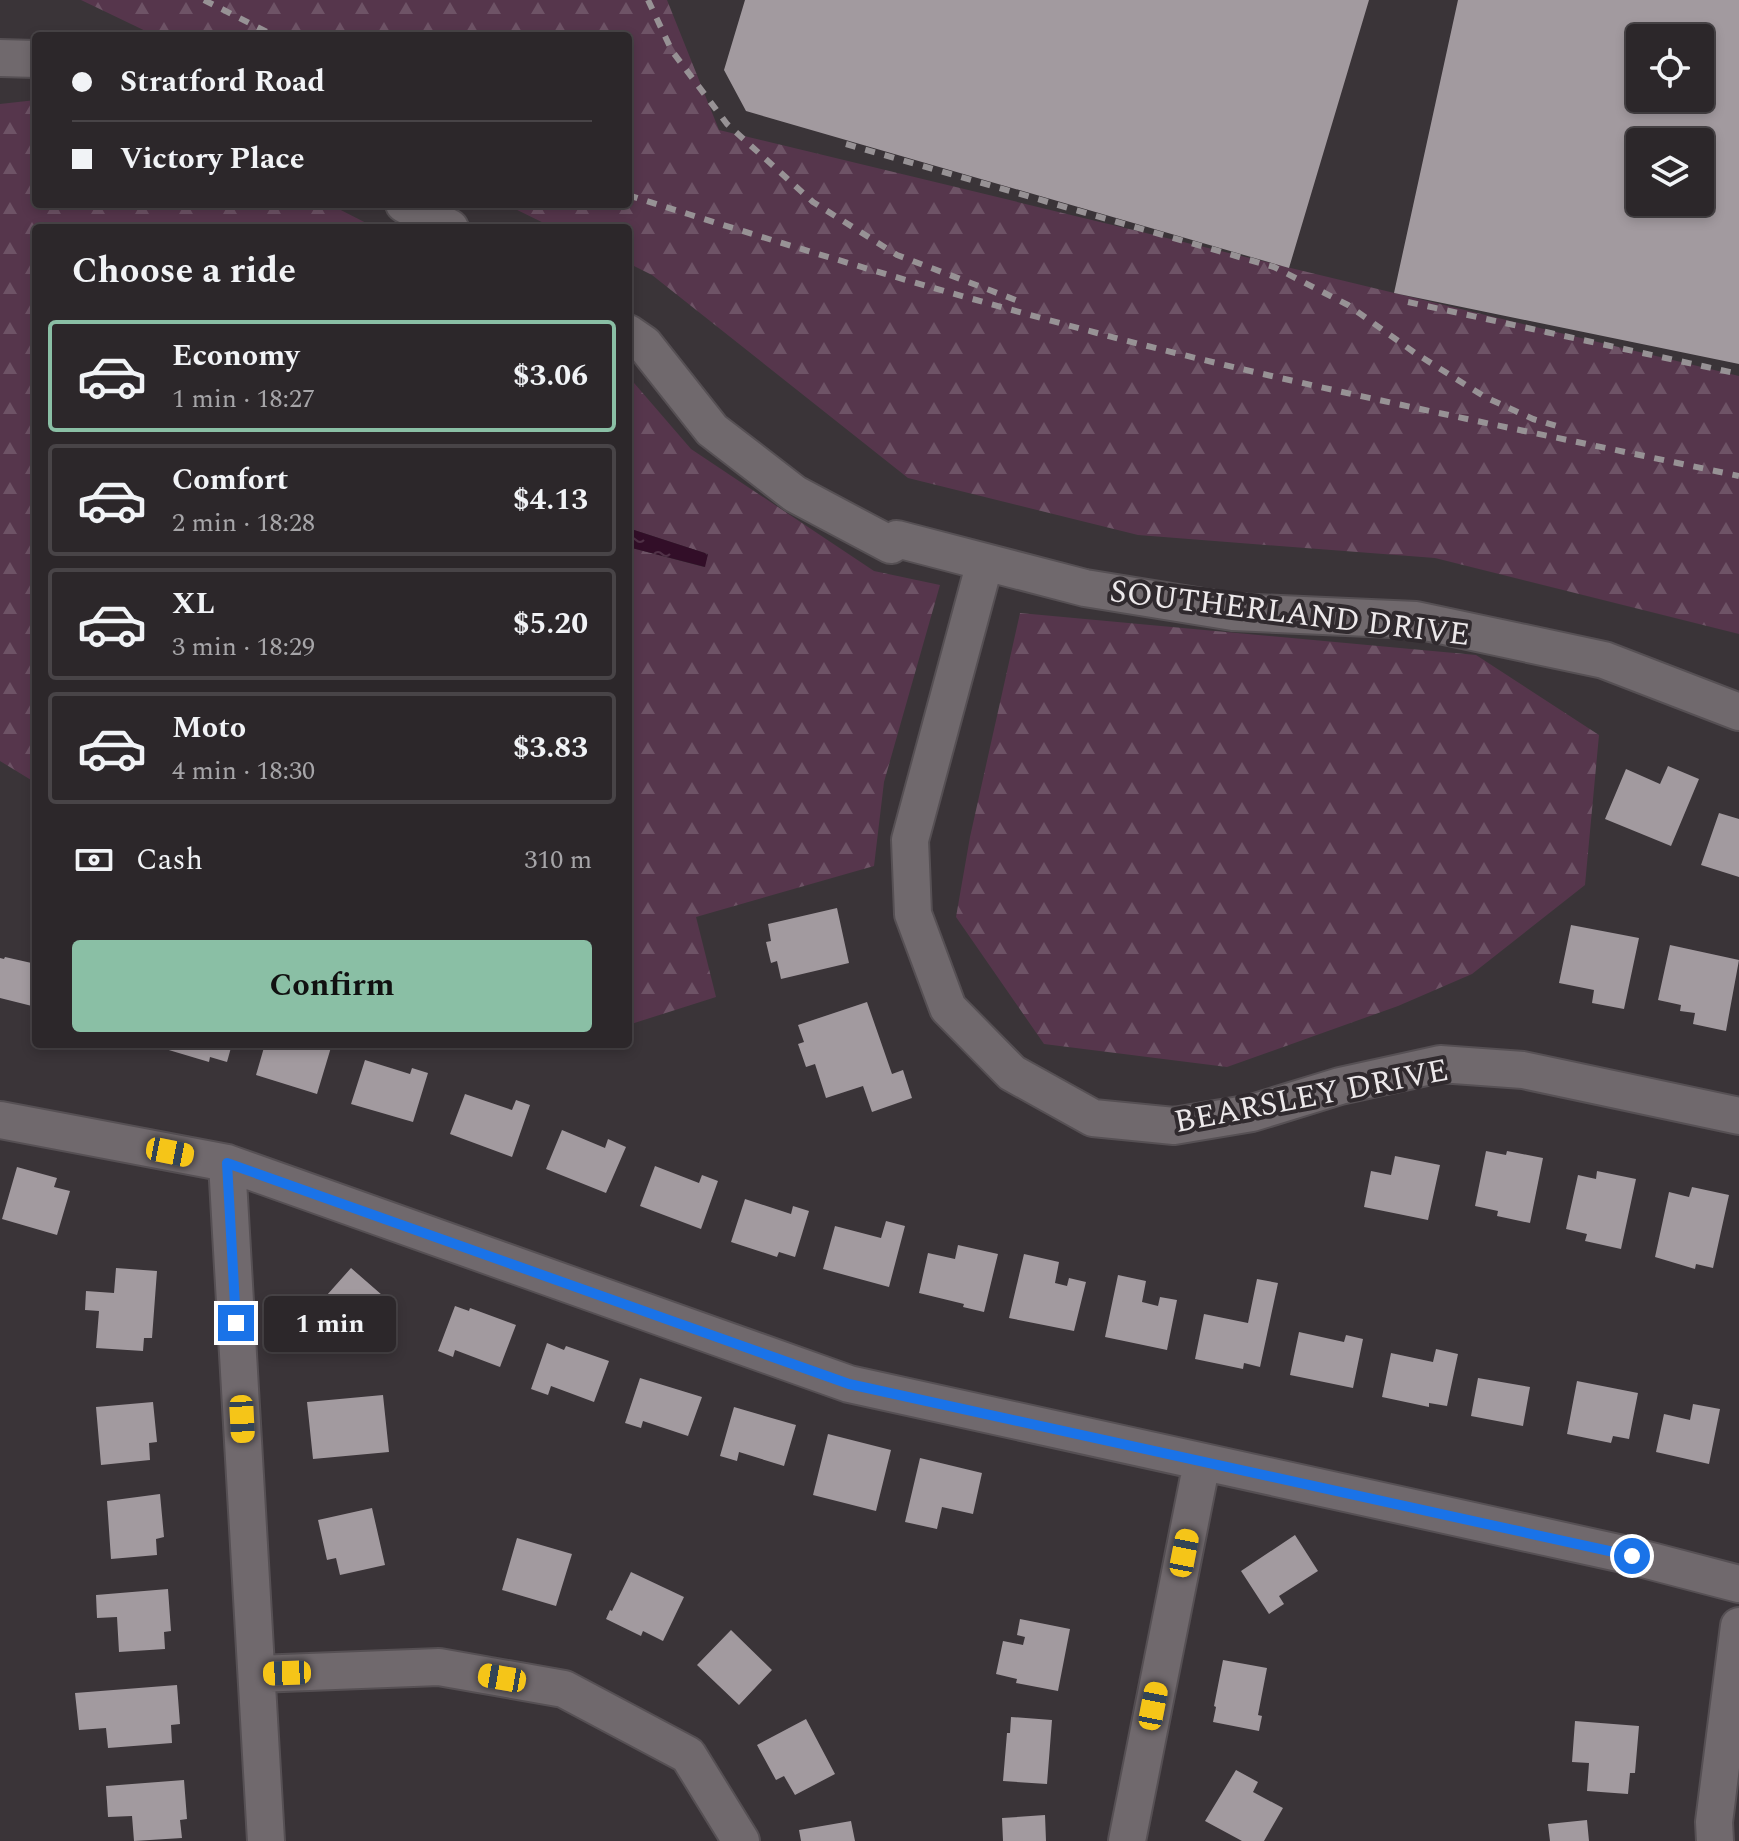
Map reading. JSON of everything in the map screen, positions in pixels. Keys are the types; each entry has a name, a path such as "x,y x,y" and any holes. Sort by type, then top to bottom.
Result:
{"street":[{"path":"0,58 32,59"},
{"path":"412,208 442,224"},
{"name":"SOUTHERLAND DRIVE","path":"632,336 644,344 712,430 795,494 891,545 897,539 1085,588 1233,612 1416,620 1604,660 1739,712"},
{"name":"BEARSLEY DRIVE","path":"985,562 910,840 913,914 948,1008 1012,1073 1093,1118 1174,1126 1252,1113 1340,1086 1440,1064 1523,1070 1739,1116"},
{"path":"0,1120 227,1163 849,1384 1632,1556 1739,1584"},
{"path":"227,1163 266,1841"},
{"path":"1127,1841 1202,1462"},
{"path":"1715,1841 1714,1822 1739,1626"},
{"path":"257,1674 439,1667 564,1689 688,1755 741,1841"}],"green space":[{"path":"81,0 667,0 719,130 1739,376 1739,634 1435,558 1138,535 908,478 652,275 632,265 632,224 546,224 513,208 632,208 632,32 148,32"},
{"path":"32,100 32,208 337,208 368,224 32,224 32,781 0,761 0,104"},
{"path":"632,381 691,449 874,571 940,585 884,782 874,866 696,917 716,997 632,1024 632,548 704,567 708,554 632,529"},
{"path":"1020,613 1476,655 1599,735 1585,885 1472,974 1398,1006 1227,1067 1044,1044 956,917 970,837"}],"water":[{"path":"632,529 708,554 705,567 632,548"}],"building":[{"path":"745,0 1369,0 1289,268 746,111 724,70"},
{"path":"1458,0 1739,0 1739,364 1394,293"},
{"path":"1668,766 1699,779 1671,846 1605,819 1626,769 1660,784"},
{"path":"1719,813 1739,819 1739,877 1701,865"},
{"path":"837,908 849,963 781,979 777,961 771,963 766,942 771,941 768,924"},
{"path":"1571,925 1639,938 1624,1009 1592,1003 1594,990 1559,983"},
{"path":"1670,945 1739,960 1726,1031 1693,1024 1695,1013 1680,1011 1681,1005 1658,1000"},
{"path":"0,958 32,963 32,1006 0,998"},
{"path":"867,1002 892,1074 903,1070 912,1098 872,1112 863,1086 826,1098 815,1064 806,1067 798,1044 804,1042 798,1025"},
{"path":"162,1048 231,1048 227,1062 210,1057 209,1062"},
{"path":"264,1048 331,1048 317,1094 256,1075"},
{"path":"365,1060 410,1074 412,1068 428,1073 413,1122 351,1104"},
{"path":"465,1094 512,1110 516,1100 530,1105 512,1157 450,1134"},
{"path":"562,1130 605,1148 608,1139 626,1147 606,1193 546,1169"},
{"path":"1486,1151 1506,1155 1507,1151 1543,1158 1530,1223 1497,1216 1498,1211 1475,1206"},
{"path":"1395,1156 1440,1165 1428,1220 1364,1207 1371,1171 1391,1175"},
{"path":"655,1166 699,1183 702,1175 718,1181 701,1229 640,1206"},
{"path":"17,1167 57,1178 54,1187 70,1191 57,1235 2,1219"},
{"path":"1597,1171 1636,1179 1621,1249 1585,1241 1587,1234 1566,1229 1578,1175 1596,1179"},
{"path":"1692,1187 1729,1195 1713,1268 1696,1264 1695,1269 1655,1257 1669,1192 1689,1197"},
{"path":"745,1199 791,1214 793,1206 809,1211 795,1257 779,1252 777,1257 731,1242"},
{"path":"886,1221 905,1226 889,1287 823,1269 835,1226 881,1238"},
{"path":"958,1245 998,1254 984,1312 919,1293 928,1253 955,1259"},
{"path":"1024,1254 1059,1262 1055,1283 1067,1286 1069,1278 1086,1282 1074,1331 1009,1318"},
{"path":"116,1268 157,1271 152,1338 144,1338 143,1351 96,1348 99,1311 85,1310 86,1291 114,1293"},
{"path":"351,1268 382,1295 351,1329 346,1325 335,1338 314,1319 324,1308 319,1304"},
{"path":"1118,1275 1146,1281 1142,1302 1158,1306 1160,1297 1177,1300 1167,1350 1105,1337"},
{"path":"1257,1279 1278,1283 1260,1367 1244,1363 1243,1369 1195,1359 1204,1314 1248,1323"},
{"path":"455,1306 469,1311 470,1308 516,1325 500,1367 455,1350 453,1357 438,1351"},
{"path":"1299,1332 1344,1342 1346,1335 1363,1339 1353,1388 1290,1375"},
{"path":"547,1343 564,1350 566,1346 609,1361 594,1402 551,1386 548,1395 531,1389"},
{"path":"1436,1349 1458,1354 1447,1406 1429,1403 1429,1407 1382,1397 1391,1353 1433,1362"},
{"path":"640,1378 702,1397 688,1436 643,1421 641,1428 625,1423"},
{"path":"1478,1378 1530,1387 1523,1426 1471,1416"},
{"path":"1577,1381 1638,1393 1629,1439 1613,1436 1611,1443 1567,1434"},
{"path":"383,1395 389,1452 313,1459 307,1402"},
{"path":"153,1402 157,1442 149,1443 150,1460 101,1465 96,1407"},
{"path":"1693,1404 1720,1409 1709,1464 1656,1452 1664,1414 1690,1420"},
{"path":"734,1407 796,1425 784,1466 739,1452 737,1461 720,1456"},
{"path":"828,1434 891,1450 876,1511 813,1495"},
{"path":"920,1458 982,1473 973,1514 942,1507 937,1529 905,1522"},
{"path":"160,1494 164,1537 156,1539 157,1555 111,1559 107,1501"},
{"path":"372,1508 385,1565 340,1575 336,1558 327,1560 318,1520"},
{"path":"1295,1535 1318,1571 1279,1596 1284,1604 1269,1614 1241,1571"},
{"path":"517,1538 572,1554 556,1606 502,1590"},
{"path":"631,1572 684,1597 663,1641 643,1631 641,1636 606,1619"},
{"path":"168,1589 171,1631 164,1632 165,1649 119,1652 117,1617 97,1618 96,1595"},
{"path":"1020,1619 1070,1629 1058,1691 1016,1683 1017,1679 996,1674 1003,1641 1023,1645 1025,1637 1017,1635"},
{"path":"731,1630 772,1670 739,1705 697,1665"},
{"path":"1223,1660 1267,1668 1258,1715 1262,1716 1259,1731 1213,1722"},
{"path":"177,1685 180,1724 171,1725 172,1743 108,1748 106,1728 79,1730 75,1693"},
{"path":"1011,1717 1052,1720 1047,1784 1003,1781"},
{"path":"806,1719 835,1774 795,1795 784,1776 776,1780 757,1745"},
{"path":"1575,1721 1639,1726 1635,1773 1630,1773 1628,1794 1587,1791 1589,1763 1572,1762"},
{"path":"1236,1770 1258,1782 1253,1792 1283,1808 1264,1841 1242,1841 1205,1821"},
{"path":"184,1780 187,1819 180,1820 182,1838 134,1841 132,1816 108,1817 106,1786"},
{"path":"1045,1815 1046,1841 1003,1841 1002,1818"},
{"path":"1587,1820 1589,1841 1550,1841 1548,1824"},
{"path":"851,1821 855,1841 801,1841 799,1830"}],"railway":[{"path":"204,0 267,32"},
{"path":"648,0 672,51 727,124 813,202 897,255 1021,302"},
{"path":"846,144 1274,267 1348,305 1415,353 1485,397 1533,419 1560,427"},
{"path":"632,196 996,306 1120,339 1352,394 1739,476"},
{"path":"1408,302 1739,374"}],"route":[{"path":"236,1323 227,1163 849,1384 1632,1556"}]}
